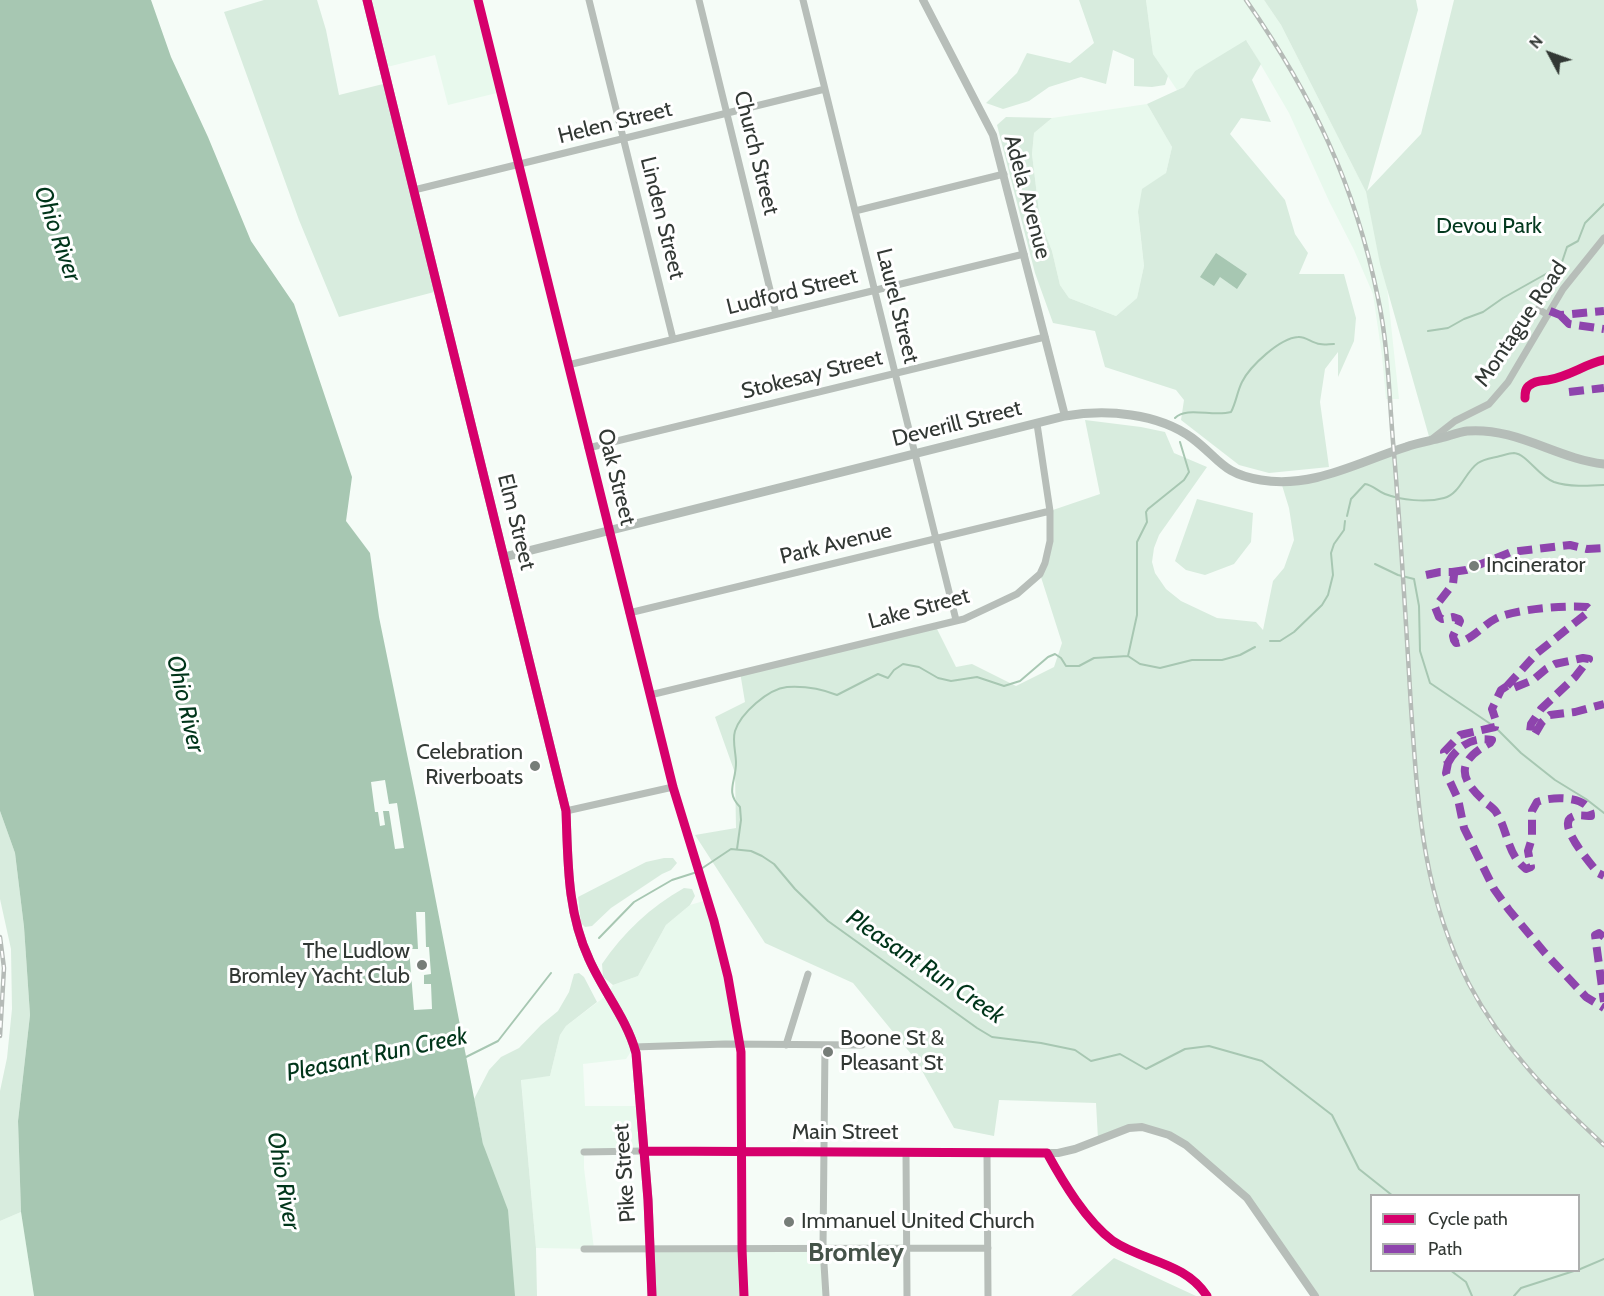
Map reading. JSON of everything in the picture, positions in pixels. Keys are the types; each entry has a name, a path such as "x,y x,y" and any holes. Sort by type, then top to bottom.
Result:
{"main road":[{"name":"Elm Street","path":"367,0 566,811 571,898 582,943 602,986 630,1033 634,1047"},
{"name":"Deverill Street","path":"504,556 1085,412 1120,414 1146,419 1179,430 1193,439 1221,465 1232,471 1262,480 1281,482 1323,476 1405,447 1467,431 1497,433 1532,441 1604,464"},
{"name":"Pike Street","path":"634,1047 644,1151 652,1296"}],"street":[{"name":"Oak Street","path":"478,0 673,788 725,961 740,1044 744,1296"},
{"name":"Linden Street","path":"589,0 673,339"},
{"name":"Church Street","path":"699,0 776,314"},
{"name":"Laurel Street","path":"802,0 956,620"},
{"name":"Adela Avenue","path":"923,0 993,135 1065,416"},
{"name":"Helen Street","path":"414,190 825,89"},
{"path":"855,211 1004,174"},
{"name":"Montague Road","path":"1430,441 1455,421 1490,404 1508,382 1563,289 1604,238"},
{"name":"Ludford Street","path":"568,364 1024,254"},
{"path":"1538,309 1548,315"},
{"name":"Stokesay Street","path":"588,448 1045,337"},
{"name":"Lake Street","path":"650,695 956,620 976,614 1017,594 1040,574 1050,541 1050,511 1037,424"},
{"name":"Park Avenue","path":"629,613 1050,511"},
{"path":"566,811 673,788"},
{"path":"786,1045 808,974"},
{"path":"634,1047 740,1044 862,1045"},
{"path":"825,1045 823,1248 826,1296"},
{"name":"Main Street","path":"584,1152 1058,1153 1075,1149 1129,1128 1142,1127 1169,1135 1203,1158 1247,1198 1316,1296"},
{"path":"906,1153 907,1296"},
{"path":"987,1153 988,1296"},
{"path":"1047,1153 1069,1190 1102,1232 1130,1250 1184,1273 1207,1296"},
{"path":"584,1249 988,1248"}],"shaded area":[{"path":"367,0 478,0 501,92 448,105 435,55 383,68"},
{"path":"1146,0 1264,0 1281,25 1366,192 1387,287 1399,399 1386,399 1373,294 1289,113 1247,41 1195,71 1184,87 1177,90 1153,54"},
{"path":"1147,104 1172,147 1166,173 1138,212 1144,266 1137,298 1116,316 1069,298 1060,285 1052,251 1040,220 1032,154 1034,133 1052,118"},
{"path":"707,900 740,1044 634,1047 626,1059 583,1064 585,1106 640,1106 643,1151 584,1152 594,1249 536,1248 521,1079 550,1076 560,1035 566,1026 607,995 613,985 638,976 666,925 690,905"},
{"path":"21,1212 34,1296 0,1296 0,1221"},
{"path":"823,1248 826,1296 744,1296 742,1249"}],"green space":[{"path":"264,0 317,0 326,30 339,95 387,83 438,291 339,317 299,220 224,12"},
{"path":"1079,0 1146,0 1153,54 1168,76 1165,85 1134,86 1134,59 1113,50 1106,84 1081,77 1049,87 1029,101 1003,109 986,103 1017,73 1027,53 1070,63 1094,43"},
{"name":"Devou Park","path":"1264,0 1416,0 1418,10 1367,191 1421,134 1454,0 1604,0 1604,1296 1315,1296 1247,1198 1220,1172 1159,1131 1129,1128 1098,1139 1096,1103 999,1100 994,1136 954,1128 916,1060 853,983 765,943 695,835 736,828 735,773 715,717 745,702 740,672 935,625 956,667 972,664 1016,686 1054,667 1062,643 1040,574 1045,563 1050,511 1100,494 1085,420 1165,432 1174,453 1207,467 1159,535 1152,562 1155,573 1166,589 1181,601 1217,618 1256,622 1263,630 1273,581 1284,568 1294,540 1289,508 1281,482 1293,482 1430,440 1380,264 1366,192 1281,25"},
{"path":"1246,40 1261,64 1252,80 1271,122 1241,118 1230,134 1285,200 1295,234 1308,253 1299,274 1344,274 1356,318 1354,341 1338,377 1338,352 1325,369 1320,402 1329,467 1269,473 1239,465 1181,420 1184,400 1176,390 1105,367 1095,331 1053,323 1035,273 997,125 1006,117 1052,118 1034,133 1032,154 1040,220 1052,251 1060,285 1069,298 1116,316 1137,298 1144,266 1138,212 1142,189 1166,173 1172,147 1147,104 1184,87 1195,71"},
{"path":"1197,499 1253,513 1251,542 1234,564 1205,575 1186,570 1175,561"},
{"path":"0,811 15,853 24,927 30,1015 18,1121 21,1212 0,1221 0,1091 7,1058 12,1009 11,949 0,899"},
{"path":"673,858 677,863 671,870 611,908 592,926 585,927 581,923 578,897 646,862"},
{"path":"684,888 692,889 695,896 690,905 666,925 638,976 613,985 603,977 602,964 619,941 660,903"},
{"path":"579,973 584,977 597,1002 566,1026 560,1035 550,1076 521,1080 536,1248 537,1296 495,1296 483,1144 474,1099 489,1070 501,1057 519,1048 558,1011 569,992 574,974"},
{"path":"650,1248 742,1249 744,1296 652,1296"},
{"path":"1114,1258 1196,1296 1071,1296"}],"water":[{"name":"Ohio River","path":"0,0 151,0 171,57 208,137 251,241 294,304 352,477 346,521 370,553 379,617 483,1144 508,1210 515,1296 34,1296 21,1212 18,1121 30,1015 24,927 15,853 0,811"},
{"path":"1216,253 1247,274 1237,289 1220,277 1214,286 1200,277"}],"pier":[{"path":"385,780 389,804 397,803 404,848 395,849 389,811 383,811 385,825 380,826 378,812 375,812 371,782"},
{"path":"416,912 425,912 426,947 429,947 431,974 424,975 424,984 431,984 432,1009 414,1010 409,949 418,949"}],"waterway":[{"path":"1428,331 1448,328 1483,312 1561,265 1567,247 1578,241 1585,223 1604,204"},
{"path":"1175,418 1193,412 1231,412 1246,376 1258,361 1283,342 1301,337 1320,344 1334,344"},
{"path":"1128,656 1137,615 1137,542 1147,522 1148,509 1184,480 1189,472 1180,442"},
{"path":"1347,516 1351,499 1365,484 1398,498 1437,500 1450,496 1478,463 1512,453 1519,454 1554,482 1585,486 1604,485"},
{"path":"1270,641 1280,641 1294,632 1322,605 1328,595 1333,575 1331,553 1334,544 1344,530 1345,521"},
{"path":"1375,564 1398,575 1414,579 1419,606 1420,651 1430,683 1495,727 1521,753 1555,780 1604,813"},
{"path":"737,849 741,820 740,807 732,791 736,770 734,735 738,724 749,710 772,692 787,687 825,691 837,695 878,674 888,678 903,664 919,667 938,678 951,681 977,677 1004,686 1020,681 1048,657 1055,654 1066,666 1079,666 1094,658 1128,656 1140,664 1160,668 1192,660 1222,660 1240,655 1255,647"},
{"name":"Pleasant Run Creek","path":"701,869 731,849 751,851 762,856 774,864 795,889 828,921 992,1037 1075,1050 1091,1061 1120,1054 1146,1069 1185,1049 1209,1046 1262,1061 1332,1115 1359,1169 1390,1194"},
{"name":"Pleasant Run Creek","path":"599,938 634,902 672,880 697,872"},
{"name":"Pleasant Run Creek","path":"464,1058 498,1041 551,973"},
{"path":"1580,1269 1604,1259"},
{"name":"Pleasant Run Creek","path":"1453,1272 1466,1282 1472,1296"},
{"path":"1514,1296 1521,1288 1571,1272"}],"railway":[{"path":"1246,0 1291,71 1328,142 1357,217 1378,298 1388,375 1416,779 1425,849 1441,916 1453,950 1469,984 1497,1029 1547,1090 1604,1145"},
{"path":"0,937 4,968 0,1036"}],"marked path":[{"path":"1550,311 1560,315 1604,311"},
{"path":"1560,315 1569,324 1604,329"},
{"path":"1569,392 1604,388"},
{"path":"1452,572 1466,570 1511,552 1570,545 1587,549 1604,548"},
{"path":"1426,575 1440,572 1452,572 1454,575 1453,584 1435,607 1442,619 1453,617 1459,619 1453,636 1456,643 1467,639 1490,622 1503,616 1540,608 1587,607 1589,609 1586,614 1537,653 1507,686 1511,689 1533,680 1555,664 1583,658 1589,659 1575,677 1541,709 1531,724 1532,734 1535,734 1542,722 1550,715 1575,712 1604,704"},
{"path":"1507,686 1501,690 1492,709 1496,721 1495,727 1460,735 1444,752 1448,763 1446,773 1458,799 1464,828 1494,889 1545,953 1586,997 1604,1008"},
{"path":"1448,763 1451,757 1466,744 1478,740 1492,740 1467,761 1465,775 1474,790 1496,812 1511,850 1526,869 1531,867 1528,851 1532,838 1532,811 1537,802 1560,798 1585,804 1591,816 1572,817 1568,821 1568,828 1583,854 1598,873 1604,876"},
{"path":"1604,937 1599,933 1595,935 1604,1002"}],"cycle path":[{"path":"367,0 566,811 570,886 576,923 589,959 627,1028 636,1053 648,1200 652,1296"},
{"path":"478,0 673,787 714,921 728,977 741,1052 744,1296"},
{"path":"1525,398 1527,388 1534,382 1563,376 1604,360"},
{"path":"643,1151 1047,1153 1076,1200 1103,1233 1125,1248 1176,1269 1198,1285 1207,1296"}],"place":[{"name":"Incinerator","path":"1474,566"},
{"name":"Celebration Riverboats","path":"535,766"},
{"name":"The Ludlow Bromley Yacht Club","path":"422,965"},
{"name":"Boone St & Pleasant St","path":"828,1052"},
{"name":"Immanuel United Church","path":"789,1222"}],"district":[{"name":"Bromley","path":"856,1253"}]}
